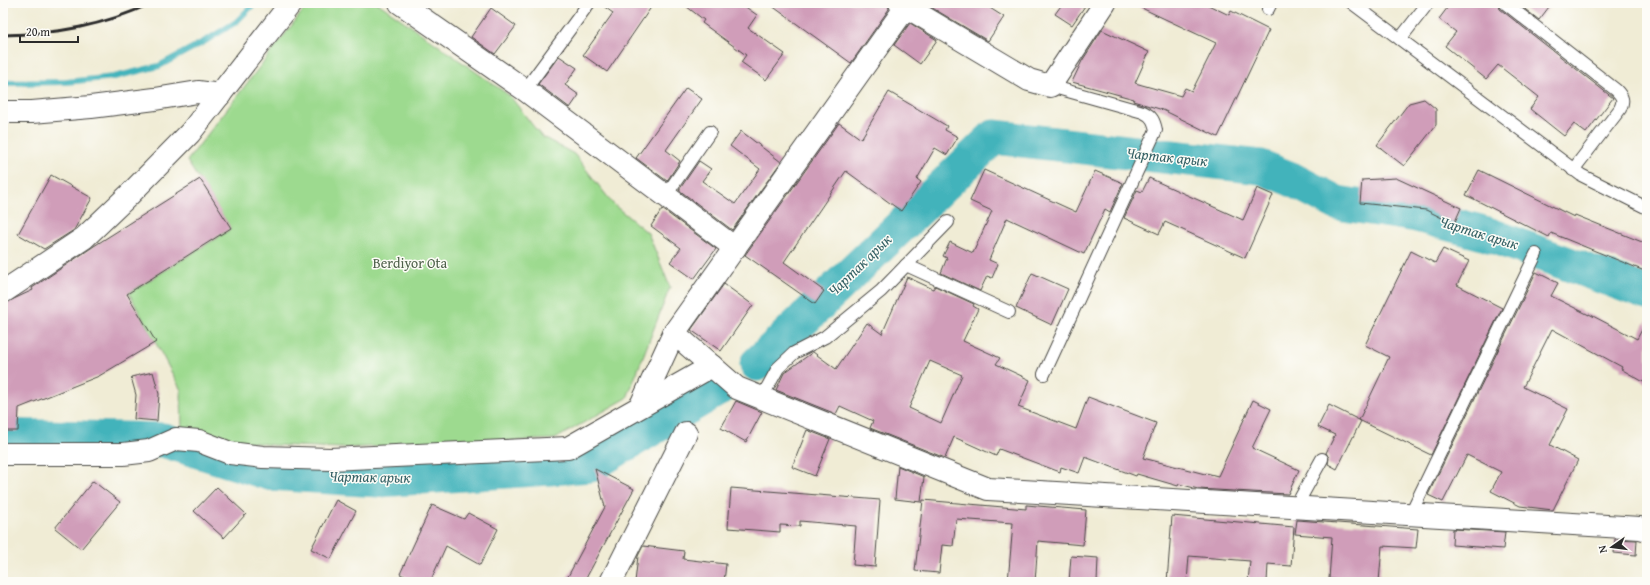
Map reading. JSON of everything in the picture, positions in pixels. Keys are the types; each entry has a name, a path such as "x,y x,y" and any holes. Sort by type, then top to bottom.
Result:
{"street":[{"path":"3,292 84,238 190,133 291,3"},
{"path":"400,3 525,90 735,248"},
{"path":"641,405 674,334 903,5 1030,80 1050,86 1105,3"},
{"path":"3,112 32,112 91,107 198,92 220,95"},
{"path":"674,334 737,388 988,490 1640,528 1647,530"},
{"path":"3,454 123,454 149,451 169,442 198,441 230,453 263,457 330,459 568,448 641,405 712,366"},
{"path":"611,582 686,433"}],"lane":[{"path":"525,90 589,3"},
{"path":"1352,3 1581,176 1647,208"},
{"path":"1400,39 1428,3"},
{"path":"1505,3 1616,90 1622,97 1623,104 1620,109 1573,170"},
{"path":"1044,374 1156,130 1155,122 1150,115 1143,112 1050,86"},
{"path":"666,196 710,132"},
{"path":"762,397 778,368 794,353 825,337 881,291 948,222"},
{"path":"1410,515 1536,254"},
{"path":"906,265 1009,312"},
{"path":"1295,508 1322,458"}],"green space":[{"name":"Berdiyor Ota","path":"309,3 378,3 510,96 541,136 574,154 614,205 648,233 670,287 627,398 555,439 341,448 272,445 182,433 181,390 129,293 231,229 187,161"}],"building":[{"path":"599,3 654,3 607,72 583,55 613,13"},
{"path":"682,3 740,3 757,15 748,28 785,54 766,80 741,62 746,55 702,23 704,20"},
{"path":"768,3 888,3 889,9 851,63"},
{"path":"924,3 982,3 1004,17 988,41"},
{"path":"1063,3 1087,3 1072,25 1055,14"},
{"path":"1131,3 1204,3 1229,15 1231,11 1269,30 1218,137 1163,110 1133,101 1134,99 1072,82 1082,61 1102,30 1149,52 1135,83 1181,96 1185,88 1192,91 1216,43"},
{"path":"1451,3 1498,3 1500,9 1613,98 1586,133 1574,124 1564,136 1530,109 1539,97 1498,65 1486,79 1445,46 1456,32 1439,19"},
{"path":"1517,3 1552,3 1539,20"},
{"path":"491,8 516,26 495,54 471,37"},
{"path":"910,23 937,40 920,64 894,45"},
{"path":"559,56 577,68 565,85 579,95 570,108 538,84"},
{"path":"686,88 702,99 666,150 680,161 667,181 636,158"},
{"path":"889,92 947,126 945,130 958,137 947,155 935,148 917,179 921,182 901,211 846,171 784,262 824,291 815,304 745,255 839,123 861,139"},
{"path":"1424,99 1436,109 1436,125 1404,166 1377,145 1409,103"},
{"path":"741,131 781,162 732,230 679,190 699,161 711,169 702,181 735,204 760,169 730,146"},
{"path":"984,170 1076,212 1095,171 1123,183 1110,212 1105,209 1084,254 1007,218 989,260 998,264 992,278 987,276 980,291 941,273 947,258 943,256 950,242 973,253 992,211 970,201"},
{"path":"1479,170 1574,217 1575,215 1647,244 1647,272 1551,233 1549,237 1466,195"},
{"path":"51,175 92,198 74,230 44,249 18,234"},
{"path":"1149,178 1243,220 1257,188 1273,195 1245,258 1165,222 1159,234 1124,218 1137,190 1142,192"},
{"path":"1396,178 1461,208 1454,224 1426,210 1360,203 1362,180"},
{"path":"200,179 231,228 127,294 156,342 99,376 19,408 18,431 3,431 3,304 33,290 32,288 94,246"},
{"path":"662,209 716,249 694,279 670,262 681,248 651,226"},
{"path":"1443,249 1469,261 1457,285 1502,308 1431,455 1359,420 1389,357 1365,345 1411,251 1435,263"},
{"path":"1536,272 1558,283 1551,296 1637,339 1647,320 1647,384 1621,369 1622,367 1552,329 1523,387 1568,409 1550,445 1578,460 1553,510 1520,506 1491,491 1501,472 1467,455 1443,502 1428,495"},
{"path":"1032,273 1068,289 1052,325 1016,308"},
{"path":"907,277 933,289 935,286 974,304 973,306 978,309 963,341 1000,358 996,364 1030,380 1018,407 1076,429 1088,397 1156,423 1143,458 1218,476 1253,400 1271,409 1252,448 1299,470 1288,494 1198,489 1179,484 1178,486 1137,474 1136,476 1085,457 1079,473 1061,467 1060,472 999,449 996,456 954,437 945,458 870,428 873,421 840,406 836,414 776,390 784,373 813,352 836,369 867,323 882,334","holes":["930,361 962,375 941,423 909,408"]},
{"path":"724,284 753,305 721,351 691,330"},
{"path":"153,372 159,394 157,421 134,419 136,395 131,377"},
{"path":"736,401 762,412 746,442 721,428"},
{"path":"1329,405 1361,421 1337,469 1328,464 1329,458 1326,453 1335,435 1318,427"},
{"path":"807,430 830,439 815,476 792,467"},
{"path":"898,466 924,477 921,502 895,499"},
{"path":"595,469 634,489 584,582 565,582 605,507"},
{"path":"93,481 120,502 81,549 55,528"},
{"path":"217,487 246,514 224,538 194,511"},
{"path":"731,488 880,500 875,567 853,565 856,526 800,521 800,526 780,525 780,532 728,528"},
{"path":"336,500 356,511 331,559 311,549"},
{"path":"923,500 1026,509 1026,505 1086,510 1083,545 1038,541 1035,582 1008,582 1013,523 956,519 953,546 942,545 939,573 915,571"},
{"path":"432,505 464,519 468,513 498,529 480,565 446,546 430,582 418,582 400,574"},
{"path":"1172,516 1294,527 1291,566 1268,564 1267,582 1248,582 1250,561 1189,556 1187,582 1167,582"},
{"path":"1297,520 1418,529 1416,548 1382,546 1379,582 1329,579 1332,537 1295,534"},
{"path":"1453,529 1505,532 1503,549 1452,545"},
{"path":"1615,539 1637,540 1636,555 1614,553"},
{"path":"643,546 684,551 683,559 726,564 724,582 635,582 638,556"},
{"path":"1071,556 1098,558 1097,582 1069,582"}],"waterway":[{"path":"3,83 66,82 114,77 159,66 207,40 236,22 255,3"},
{"name":"Чартак арык","path":"757,364 994,137 1261,167 1291,179 1337,203 1417,215 1487,234 1647,293"},
{"name":"Чартак арык","path":"3,436 163,440 269,473 379,480 591,465 720,388"}],"railway":[{"path":"3,35 42,33 98,23 116,18 152,3"}]}
